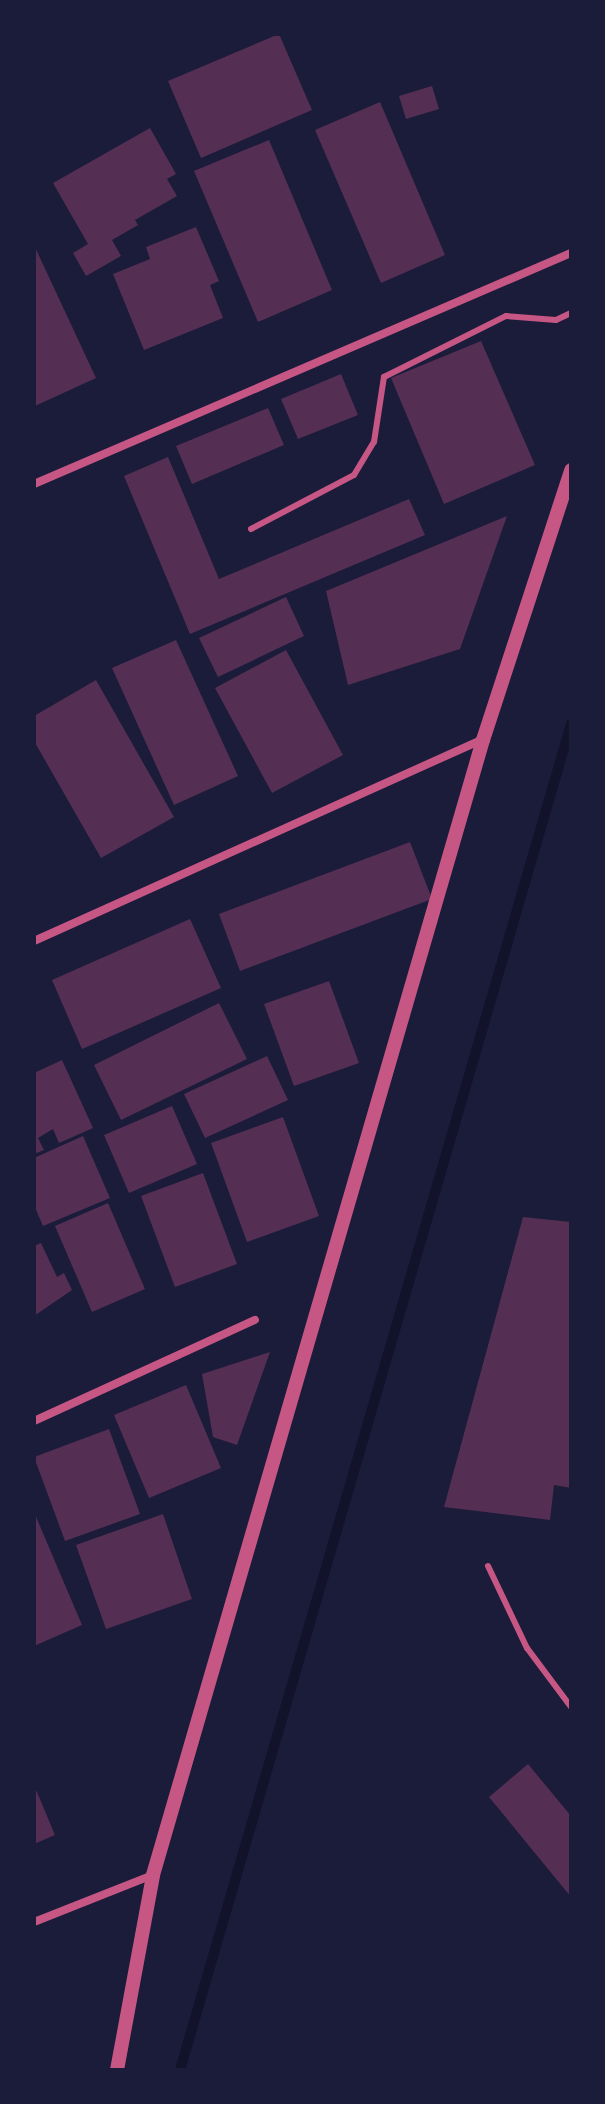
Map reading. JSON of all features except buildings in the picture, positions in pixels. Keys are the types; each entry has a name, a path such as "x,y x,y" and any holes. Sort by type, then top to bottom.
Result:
{"street":[{"path":"34,484 571,253"},
{"path":"117,2070 153,1875 483,740 571,470"},
{"path":"34,941 483,740"},
{"path":"34,1421 255,1320"},
{"path":"34,1922 153,1875"}],"lane":[{"path":"251,529 354,475 374,442 384,377 506,316 556,320 571,313"},
{"path":"488,1566 527,1648 571,1707"}],"waterway":[{"path":"180,2070 571,724"}]}
